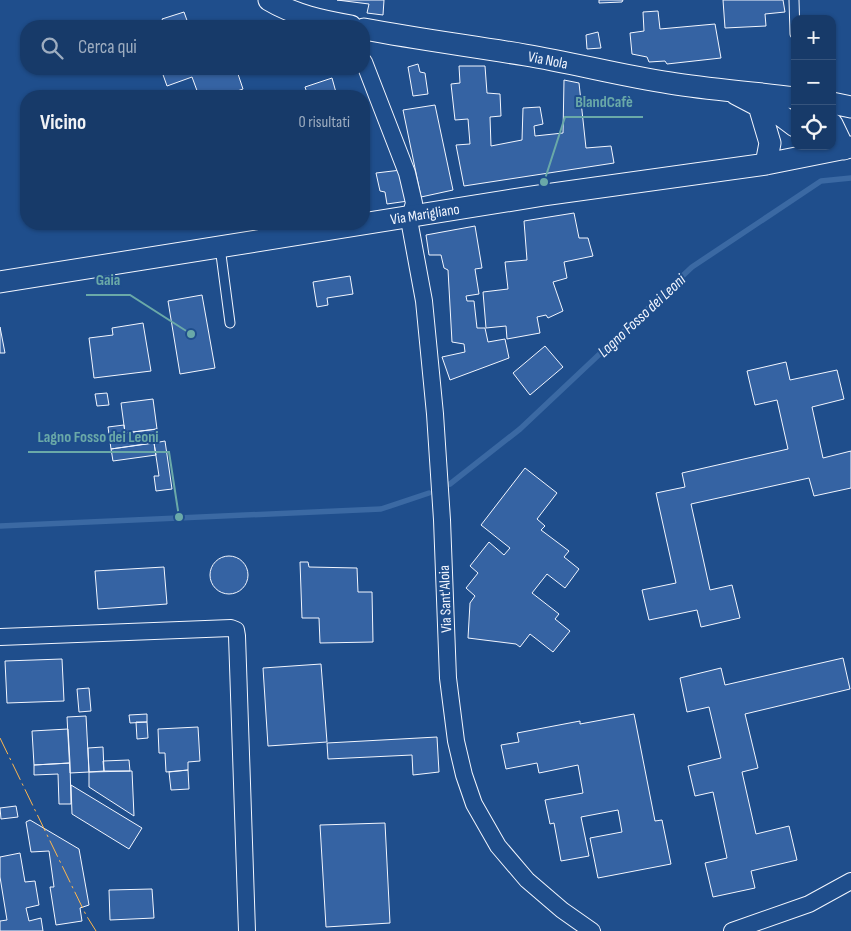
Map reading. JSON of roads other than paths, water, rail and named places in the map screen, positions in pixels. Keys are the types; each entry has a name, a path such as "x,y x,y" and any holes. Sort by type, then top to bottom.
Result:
{"street":[{"path":"269,0 285,10 317,20"},
{"name":"Via Nola","path":"370,30 422,40 526,55 668,83 791,97"},
{"name":"Via Sant'Aloia","path":"369,75 407,173 414,203 410,225 424,302 435,414 442,520 448,678 456,742 464,775 474,804 498,846 527,880 562,910 592,931"},
{"name":"Via Nola","path":"732,92 759,106 774,111 791,123"},
{"path":"836,104 851,108"},
{"path":"759,106 770,143 766,164"},
{"name":"Via Marigliano","path":"370,223 544,195 766,164 837,149"},
{"name":"Via Marigliano","path":"0,282 328,230"},
{"path":"0,637 231,628 236,630 238,636 247,931"},
{"path":"732,931 809,904 851,881"}],"lane":[{"path":"794,0 794,15"},
{"path":"220,247 230,324"}],"waterway":[{"name":"Lagno Fosso dei Leoni","path":"450,484 520,429 692,267 821,181 851,178"},
{"name":"Lagno Fosso dei Leoni","path":"0,526 381,509 429,493"}],"place":[{"name":"BlandCafè","path":"544,182"},
{"name":"Gaia","path":"191,334"},
{"name":"Lagno Fosso dei Leoni","path":"179,517"}]}
